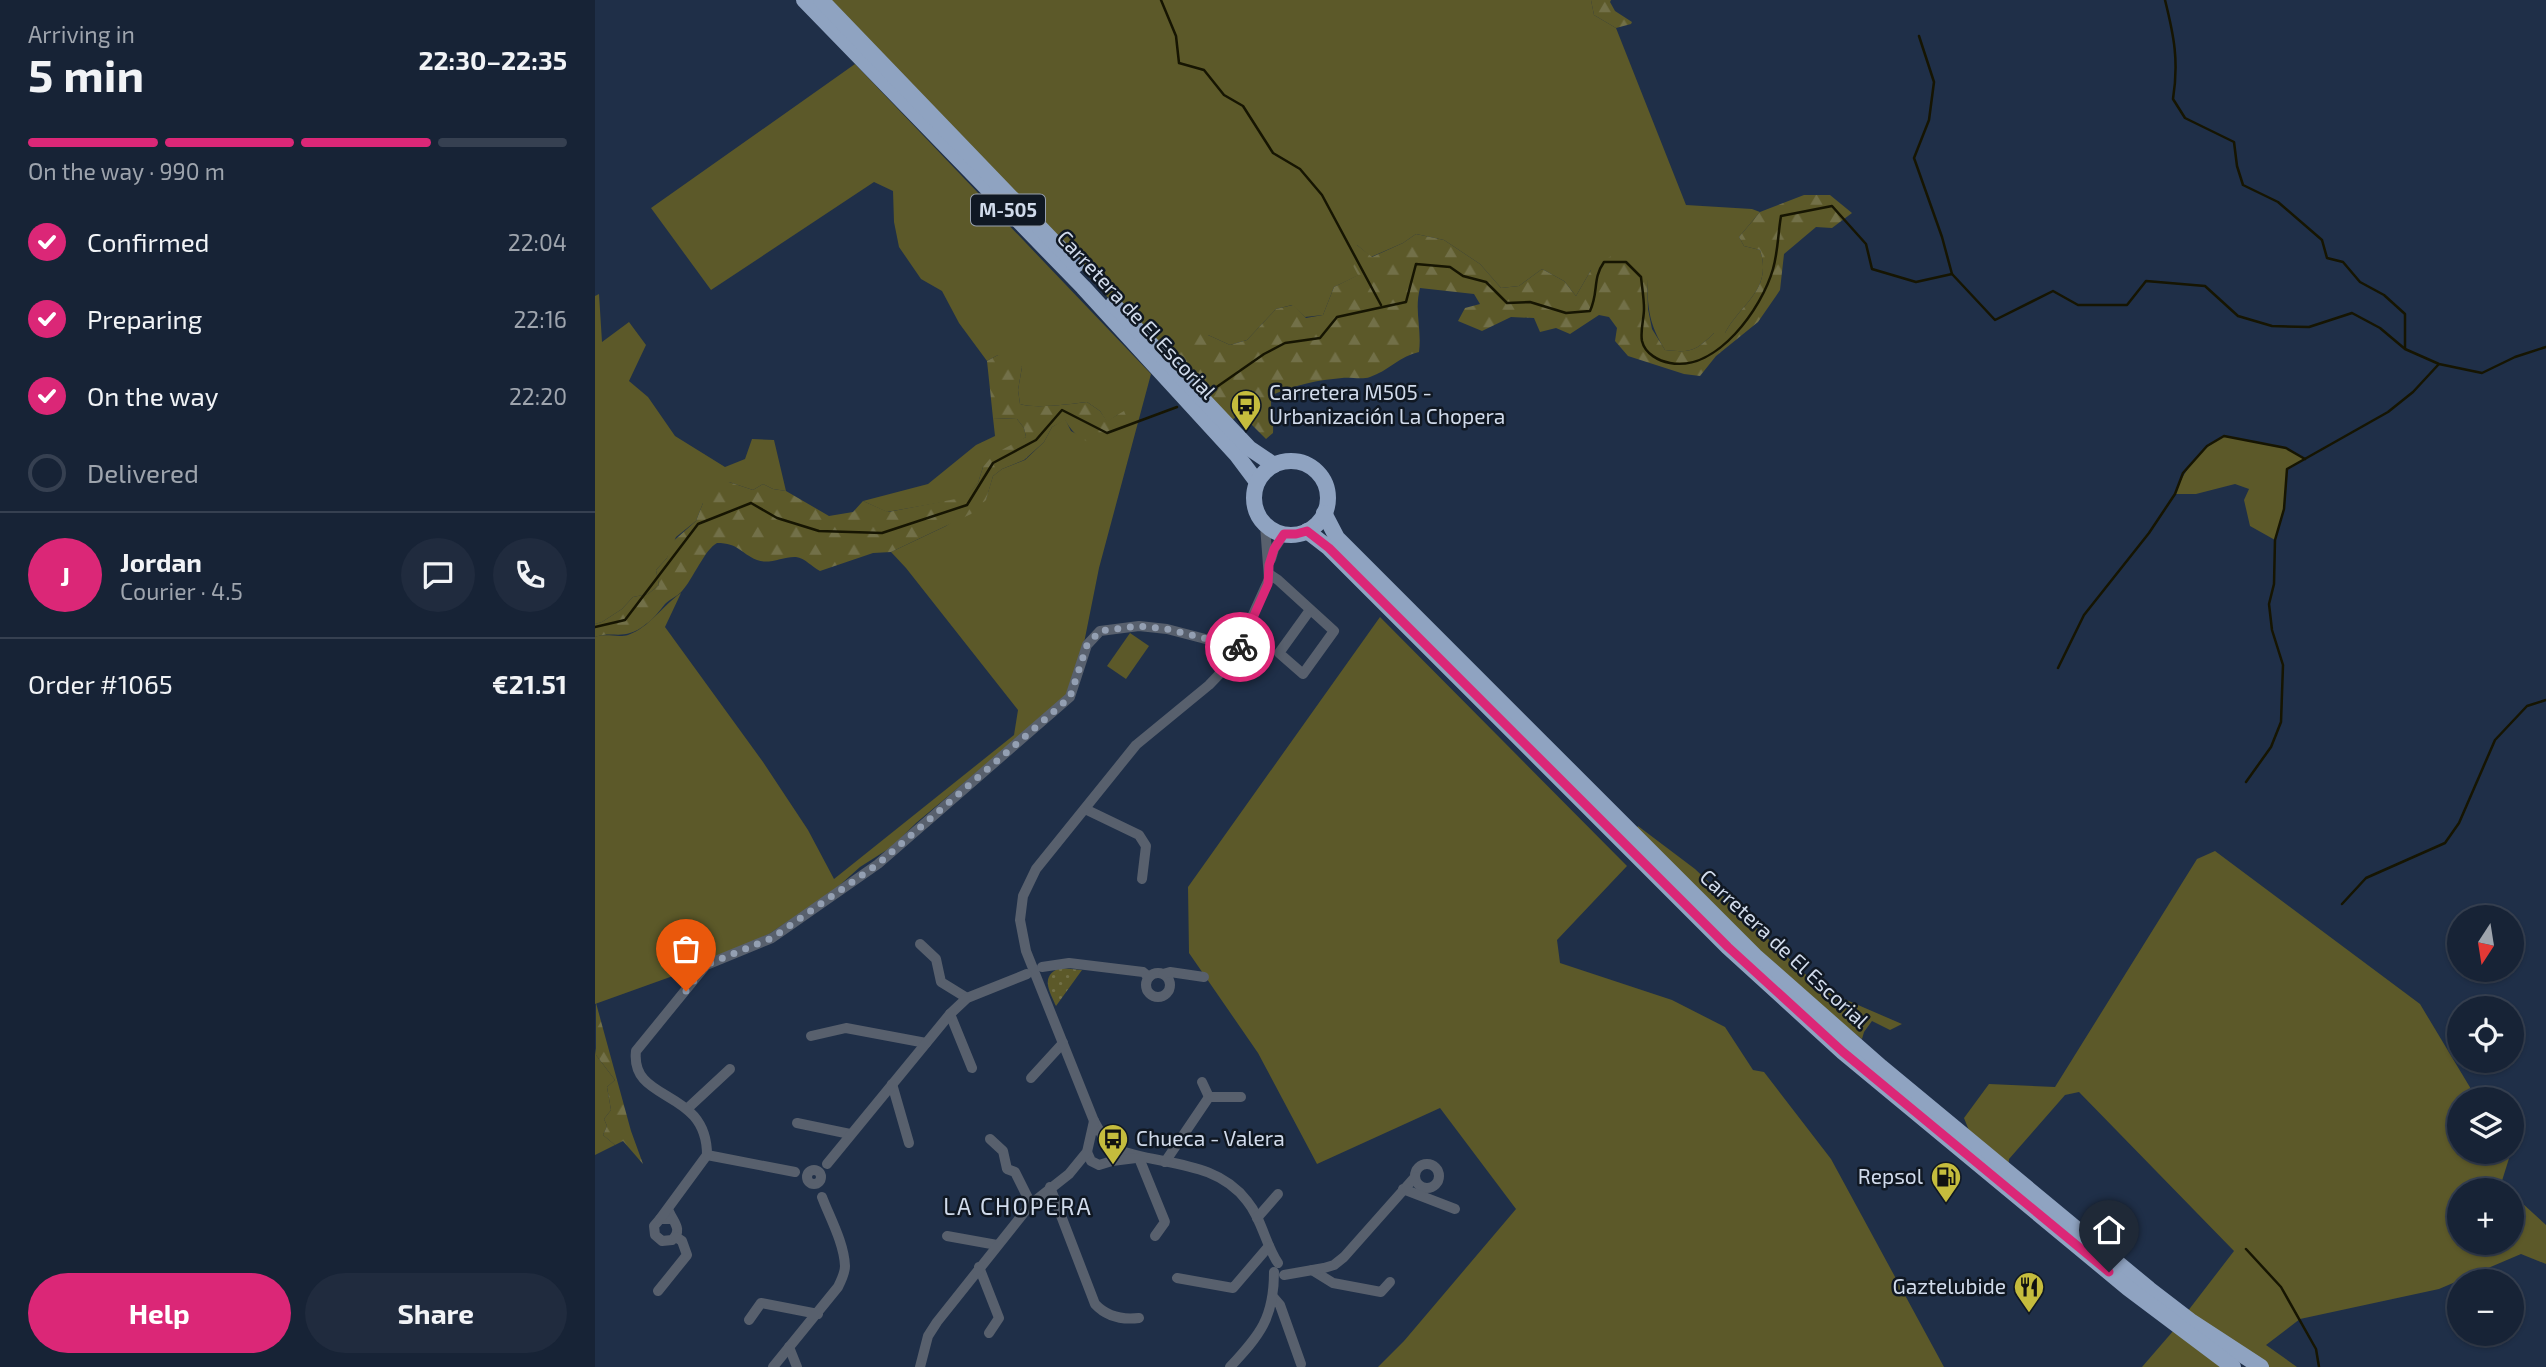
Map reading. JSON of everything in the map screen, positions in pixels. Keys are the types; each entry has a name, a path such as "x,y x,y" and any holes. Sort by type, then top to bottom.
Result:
{"highway":[{"name":"Carretera de El Escorial","path":"804,0 1083,287 1236,454 1257,482"},
{"name":"Carretera de El Escorial","path":"821,0 1239,438 1274,465"},
{"path":"830,0 870,41 899,80"},
{"path":"1287,461 1300,462 1321,476 1328,501 1317,523 1307,531 1284,534 1265,525 1258,516 1254,505 1257,482 1274,465 1287,461"},
{"name":"Carretera de El Escorial","path":"1324,513 1336,538 1755,956 1881,1067 2149,1289 2192,1322 2261,1367"},
{"name":"Carretera de El Escorial","path":"1307,531 1329,548 1728,947 1843,1052 2107,1270 2233,1367"}],"street":[{"path":"1265,525 1269,569 1334,631 1304,674 1279,653 1310,610"},
{"path":"1230,1367 1261,1329 1271,1311 1277,1265 1257,1218 1248,1202 1220,1176 1205,1170 1139,1158 1115,1149 1110,1140 1103,1137 1094,1121 1038,979 1037,965 1022,937 1020,920 1023,896 1036,869 1136,745 1209,685 1233,661 1269,569 1274,549 1284,534"},
{"path":"666,1216 678,1227 676,1237 667,1242 655,1236 654,1226 666,1216 707,1155 707,1142 688,1108 650,1087 639,1076 634,1064 636,1051 706,965 772,938 878,864 1070,697 1087,645 1100,631 1139,626 1167,629 1240,648"},
{"path":"1085,809 1139,835 1146,846 1142,879"},
{"path":"920,944 936,959 941,982 967,998"},
{"path":"1038,979 1032,979 1026,969 1037,965 1069,962 1143,972 1149,977"},
{"path":"1163,974 1170,986 1162,996 1153,996 1147,990 1146,981 1157,973 1204,977"},
{"path":"815,1176 950,1014 967,998 1027,974"},
{"path":"950,1014 972,1068"},
{"path":"811,1036 846,1028 926,1043"},
{"path":"1031,1078 1063,1043"},
{"path":"688,1108 730,1069"},
{"path":"1202,1082 1209,1097"},
{"path":"892,1084 909,1143"},
{"path":"1209,1097 1241,1097"},
{"path":"1165,1162 1209,1097"},
{"path":"1094,1121 1089,1147 1095,1164"},
{"path":"797,1123 850,1134"},
{"path":"1069,1174 1089,1147 1103,1137"},
{"path":"990,1139 1003,1152 1007,1169 1015,1172 1031,1204"},
{"path":"1112,1161 1115,1149"},
{"path":"707,1155 815,1176"},
{"path":"920,1367 928,1336 979,1267 1031,1204 1069,1174 1095,1164 1104,1165 1112,1161 1139,1158"},
{"path":"1139,1158 1165,1222 1155,1236"},
{"path":"773,1367 838,1287 845,1267 815,1176"},
{"path":"1310,1271 1334,1265 1344,1257 1415,1177"},
{"path":"1050,1187 1095,1304 1104,1314 1126,1319 1139,1318"},
{"path":"1403,1189 1455,1209"},
{"path":"1257,1218 1278,1194"},
{"path":"947,1236 997,1245"},
{"path":"658,1291 687,1255 683,1241 676,1237"},
{"path":"1177,1278 1233,1288 1277,1265 1310,1271 1333,1283 1381,1293 1390,1282"},
{"path":"979,1267 999,1318 989,1333"},
{"path":"1274,1294 1301,1364"},
{"path":"749,1320 761,1303 818,1314"},
{"path":"789,1348 797,1367"}],"green space":[{"path":"830,0 1591,0 1594,15 1616,28 1686,205 1752,209 1760,212 1739,237 1744,246 1760,250 1763,264 1759,286 1725,333 1714,333 1693,349 1665,350 1650,316 1647,280 1591,270 1576,296 1564,281 1542,269 1519,286 1501,288 1480,264 1444,240 1416,234 1371,257 1357,245 1359,275 1334,287 1323,315 1305,317 1292,305 1276,309 1247,340 1230,345 1208,335 1155,348"},
{"path":"1591,0 1611,0 1615,11 1632,22 1631,24 1616,28 1594,15"},
{"path":"855,64 1151,374 1099,568 1081,658 1069,695 916,823 893,846 860,867 832,892 769,934 698,967 595,1004 595,637 624,636 636,631 681,593 665,627 763,762 808,830 834,879 1014,735 1018,710 891,552 946,526 986,499 993,476 1002,469 1025,460 1044,442 1052,427 1065,419 1071,431 1089,441 1119,414 1107,422 1100,411 1087,402 1043,406 1020,404 1018,390 1022,367 998,355 987,361 959,323 942,291 921,279 899,247 894,222 893,191 874,182 711,290 651,208"},
{"path":"1804,195 1830,195 1852,213 1832,228 1816,227 1784,254 1780,290 1776,296 1758,322 1716,356 1700,376 1684,374 1628,356 1615,341 1617,328 1609,317 1599,315 1570,334 1556,328 1540,332 1534,318 1511,317 1482,331 1458,321 1465,308 1480,304 1474,294 1420,288 1419,352 1370,377 1315,382 1272,395 1273,433 1266,439 1240,413 1227,425 1155,348 1173,329 1208,335 1230,345 1247,340 1276,309 1293,305 1306,318 1323,315 1334,287 1358,275 1349,258 1357,245 1372,257 1416,234 1444,240 1480,264 1501,288 1519,286 1542,269 1564,281 1576,296 1591,270 1611,256 1639,262 1647,280 1652,329 1665,350 1687,351 1702,344 1714,333 1725,333 1759,286 1763,264 1760,250 1744,246 1739,237 1760,212"},
{"path":"599,294 602,342 629,322 646,345 629,381 648,397 675,436 725,467 745,459 752,439 774,440 786,491 763,484 753,490 729,482 703,503 696,521 676,537 667,558 656,570 659,585 648,594 633,597 622,609 595,624 595,296"},
{"path":"998,355 1012,356 1022,367 1018,390 1020,404 1043,406 1087,402 1100,411 1107,421 1124,411 1130,425 1127,434 1108,441 1092,442 1078,436 1065,420 1052,427 1044,442 1024,460 993,476 986,500 971,514 891,552 873,553 820,571 799,558 762,561 735,547 717,543 708,551 682,591 665,604 649,622 631,633 595,637 595,624 622,609 633,597 648,594 659,585 656,570 667,558 670,544 696,521 703,503 702,494 711,483 729,482 753,490 763,484 786,491 829,516 853,512 863,501 888,512 966,497 978,483 983,467 994,454 1026,437 1024,428 1017,419 993,418 987,361"},
{"path":"993,418 1017,419 1024,428 1026,437 983,467 978,483 966,498 887,512 863,501 928,484 976,445 995,436"},
{"path":"2224,436 2286,448 2305,459 2287,469 2284,508 2275,540 2250,526 2244,500 2249,489 2235,484 2196,494 2175,494 2194,460"},
{"path":"1380,617 1627,866 1557,940 1560,963 1672,1000 1725,1027 1753,1070 1764,1072 1831,1159 1944,1367 1378,1367 1404,1341 1516,1209 1440,1108 1317,1164 1258,1053 1189,953 1188,887"},
{"path":"1130,633 1149,646 1126,679 1107,666"},
{"path":"1638,826 1695,869 1821,989 1902,1024 1890,1030 1872,1021 1862,1039 1755,956 1633,834"},
{"path":"2215,851 2420,1004 2447,1049 2447,1073 2461,1073 2470,1087 2447,1087 2447,1164 2507,1164 2503,1178 2447,1178 2447,1255 2519,1255 2486,1269 2447,1269 2447,1286 2439,1289 2300,1319 2266,1345 2297,1367 2261,1367 2184,1316 2234,1251 2079,1092 2065,1095 2009,1159 2008,1172 1970,1133 1964,1118 1989,1084 2055,1087 2197,859"},
{"path":"1060,968 1082,970 1056,1006 1048,979"},
{"path":"596,1003 631,1131 643,1164 623,1141 615,1145 603,1135 607,1126 604,1119 611,1110 607,1087 615,1080 596,1055"},
{"path":"595,1048 596,1055 615,1080 607,1087 611,1110 604,1119 607,1126 603,1135 615,1145 595,1155"},
{"path":"2524,1205 2546,1225 2546,1264 2524,1255"},
{"path":"2174,1330 2232,1367 2142,1367"}],"waterway":[{"path":"1161,0 1176,36 1179,63 1204,70 1224,95 1243,106 1273,153 1300,169 1322,195 1381,305"},
{"path":"2165,0 2175,49 2173,99 2185,118 2234,142 2243,185 2278,202 2322,240 2327,258 2343,262 2360,282 2384,295 2405,314 2405,348"},
{"path":"1919,36 1934,82 1929,120 1914,158 1952,274"},
{"path":"1208,393 1264,354 1285,343 1320,338 1337,317 1406,302 1416,264 1450,267 1463,276 1486,282 1507,303 1530,302 1566,313 1590,311 1598,274 1604,262 1626,262 1641,277 1644,305 1641,333 1649,353 1670,363 1687,363 1704,358 1735,334 1759,301 1773,269 1781,216 1832,206 1866,244 1872,269 1916,282 1952,274 1995,320 2053,291 2078,305 2127,305 2146,281 2205,286 2238,316 2272,326 2309,327 2352,313 2380,328 2405,349 2439,364 2482,373 2515,357 2546,347"},
{"path":"2246,782 2271,747 2281,722 2283,665 2272,630 2269,604 2274,584 2275,540 2284,509 2287,469 2388,412 2413,392 2438,365"},
{"path":"595,627 625,620 698,524 751,503 777,518 819,531 882,533 967,505 993,463 1036,440 1062,410 1107,433 1177,407"},
{"path":"2058,668 2084,615 2149,533 2175,494 2183,473 2207,446 2224,436 2286,448 2305,459"},
{"path":"2342,904 2366,878 2445,843 2459,823 2495,740 2527,706 2546,700"},
{"path":"2246,1249 2281,1287 2316,1349 2319,1367"}],"way so far":[{"path":"686,991 706,965 772,938 878,864 1051,714 1070,697 1087,645 1100,631 1139,626 1167,629 1240,647"}],"place":[{"name":"Carretera M505 - Urbanización La Chopera","path":"1246,432"},
{"name":"Chueca - Valera","path":"1113,1166"},
{"name":"Repsol","path":"1946,1204"},
{"name":"Gaztelubide","path":"2029,1314"}],"district":[{"name":"LA CHOPERA","path":"1018,1207"}],"route":[{"path":"1240,647 1268,584 1269,565 1274,549 1284,534 1307,531 1329,548 1744,962 1843,1052 2109,1272"}]}
